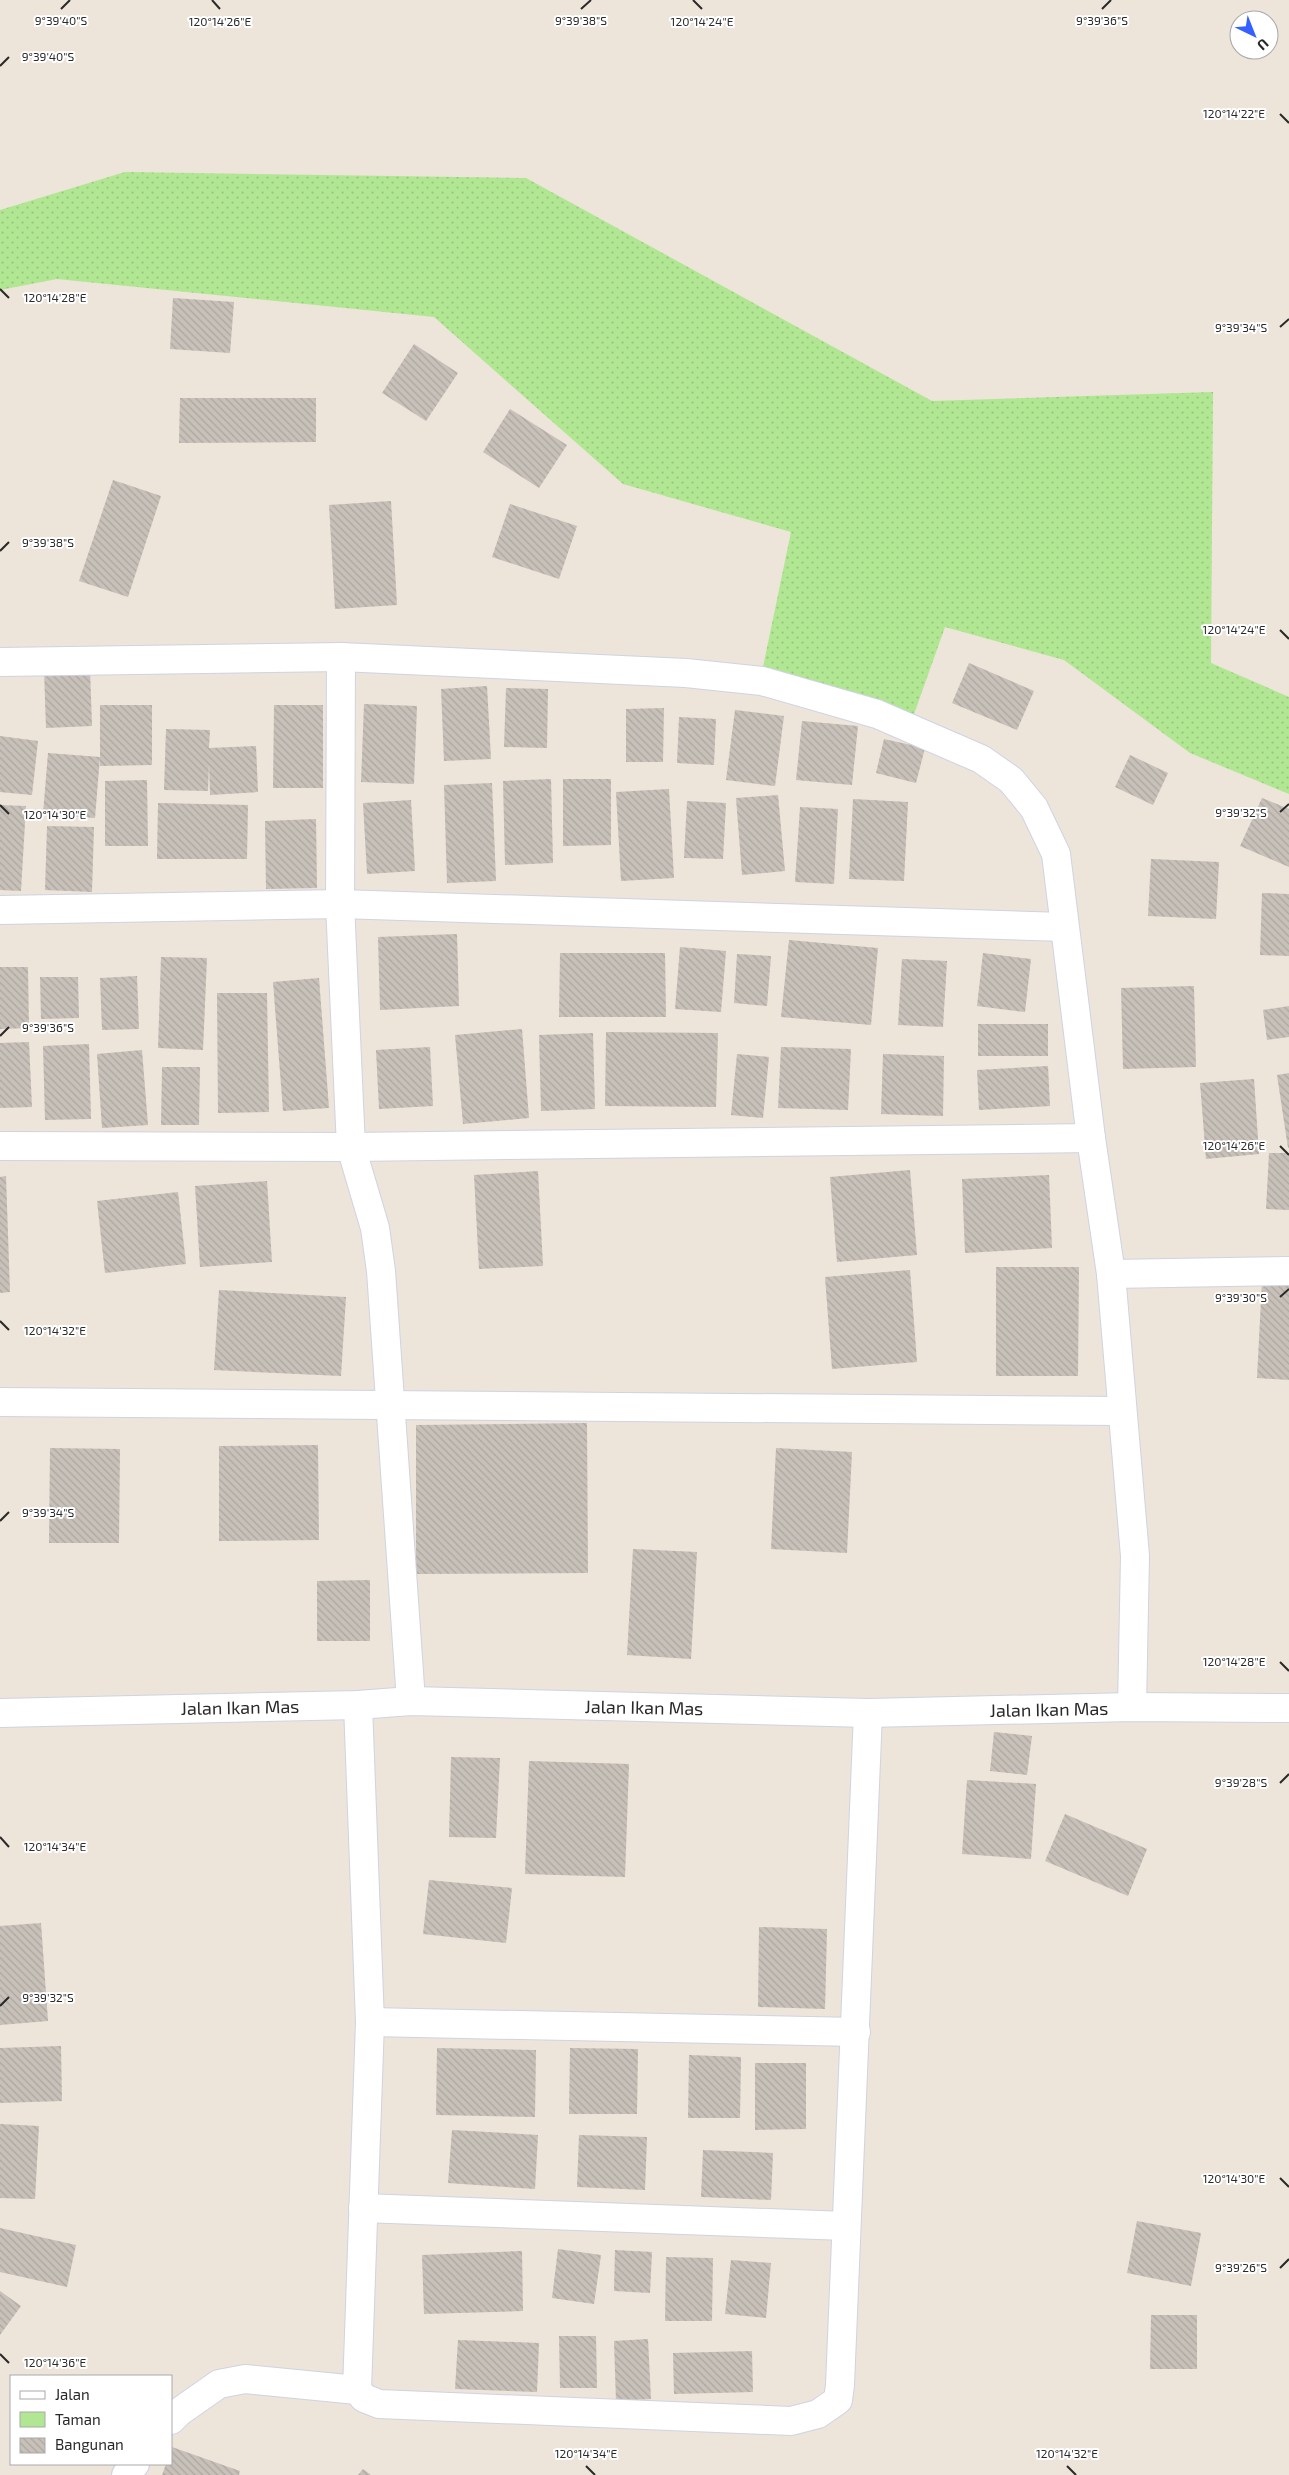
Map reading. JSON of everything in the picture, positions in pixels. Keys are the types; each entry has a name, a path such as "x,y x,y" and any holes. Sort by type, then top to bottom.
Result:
{"street":[{"path":"0,662 341,657 686,673 762,681 877,714 981,759 1010,780 1034,808 1056,854 1091,1138 1111,1274 1135,1556 1132,1707"},
{"path":"341,657 340,904 351,1147 375,1228 381,1271 411,1701"},
{"path":"0,910 340,904 1064,927"},
{"path":"0,1146 351,1147 1091,1138"},
{"path":"1111,1274 1289,1271"},
{"path":"0,1402 1122,1411"},
{"name":"Jalan Ikan Mas","path":"0,1713 358,1705 411,1701 868,1713 1132,1707 1289,1708"},
{"path":"358,1705 370,2022 357,2390 364,2398 379,2404 791,2421 818,2414 838,2400 856,2032 868,1713"},
{"path":"370,2022 856,2032"},
{"path":"363,2208 846,2226"},
{"path":"172,2419 219,2384 245,2379 357,2390"},
{"path":"126,2475 134,2465"}],"green space":[{"path":"125,172 526,178 932,401 1213,392 1211,663 1289,697 1289,794 1190,753 1064,660 945,627 913,717 763,667 791,532 623,484 434,317 57,279 0,290 0,210"}],"building":[{"path":"173,298 234,302 230,353 170,349"},
{"path":"414,344 458,373 426,421 382,393"},
{"path":"180,398 316,398 316,442 179,443"},
{"path":"510,409 567,445 539,488 483,452"},
{"path":"113,480 161,496 128,597 79,581"},
{"path":"391,501 397,605 335,609 329,505"},
{"path":"510,504 577,526 559,579 492,557"},
{"path":"969,663 1034,691 1017,730 952,703"},
{"path":"90,669 92,726 46,728 44,670"},
{"path":"487,686 491,759 444,761 441,689"},
{"path":"506,688 548,689 547,748 504,747"},
{"path":"364,704 417,706 414,784 361,782"},
{"path":"100,705 152,705 152,765 100,766"},
{"path":"274,705 323,705 323,788 273,788"},
{"path":"664,708 663,762 626,762 626,709"},
{"path":"735,710 784,716 775,786 726,780"},
{"path":"679,717 716,719 714,765 677,763"},
{"path":"802,721 858,726 852,785 796,780"},
{"path":"166,729 210,730 209,748 256,746 258,792 210,795 209,764 208,791 164,790"},
{"path":"0,736 38,741 32,795 0,792"},
{"path":"884,739 925,748 916,783 876,773"},
{"path":"48,753 100,757 95,818 43,814"},
{"path":"1130,755 1168,773 1153,805 1115,787"},
{"path":"551,779 553,863 505,865 503,781"},
{"path":"563,779 611,779 611,845 563,846"},
{"path":"147,780 148,846 105,846 105,781"},
{"path":"492,783 496,881 447,883 444,785"},
{"path":"669,789 674,878 621,881 616,792"},
{"path":"778,795 785,871 742,875 736,798"},
{"path":"1262,798 1289,809 1289,867 1240,846"},
{"path":"853,799 908,802 904,881 849,879"},
{"path":"411,800 415,871 367,874 363,803"},
{"path":"687,801 726,803 723,859 684,858"},
{"path":"158,803 248,805 247,859 157,859"},
{"path":"0,805 26,806 21,891 0,890"},
{"path":"800,807 838,809 834,884 795,882"},
{"path":"316,819 317,888 266,889 265,821"},
{"path":"47,826 94,827 92,892 45,890"},
{"path":"1151,859 1219,862 1216,919 1148,916"},
{"path":"1262,893 1289,894 1289,956 1260,955"},
{"path":"457,934 459,1006 380,1010 378,937"},
{"path":"789,940 878,948 871,1025 781,1017"},
{"path":"680,947 726,951 721,1012 675,1009"},
{"path":"560,953 665,953 666,1017 559,1017"},
{"path":"983,953 1031,959 1025,1012 977,1006"},
{"path":"737,954 771,956 767,1006 734,1003"},
{"path":"161,957 207,958 203,1050 158,1048"},
{"path":"902,959 947,961 943,1027 898,1025"},
{"path":"0,967 28,967 29,1028 0,1029"},
{"path":"137,976 139,1029 102,1030 100,978"},
{"path":"40,977 78,977 79,1018 41,1019"},
{"path":"319,978 329,1108 283,1111 273,982"},
{"path":"1194,986 1196,1067 1123,1069 1121,988"},
{"path":"217,993 267,993 269,1112 218,1113"},
{"path":"1289,1006 1289,1037 1267,1040 1263,1010"},
{"path":"978,1024 1048,1024 1048,1056 978,1056"},
{"path":"522,1029 529,1118 463,1124 455,1035"},
{"path":"606,1032 718,1033 716,1107 605,1106"},
{"path":"593,1033 595,1109 541,1111 539,1035"},
{"path":"29,1042 32,1107 0,1108 0,1043"},
{"path":"89,1044 91,1119 45,1120 43,1046"},
{"path":"430,1047 433,1106 379,1109 376,1050"},
{"path":"781,1047 851,1049 848,1110 778,1108"},
{"path":"142,1050 148,1125 102,1128 97,1054"},
{"path":"737,1054 769,1057 763,1118 731,1115"},
{"path":"883,1054 944,1056 943,1116 881,1114"},
{"path":"1048,1066 1050,1106 979,1110 977,1070"},
{"path":"162,1067 200,1067 199,1125 161,1125"},
{"path":"1289,1073 1289,1148 1288,1148 1277,1075"},
{"path":"1254,1079 1259,1154 1206,1159 1200,1083"},
{"path":"1269,1153 1289,1153 1289,1210 1266,1209"},
{"path":"910,1170 917,1255 837,1262 830,1177"},
{"path":"538,1171 543,1266 479,1269 474,1175"},
{"path":"1049,1175 1052,1248 965,1253 962,1179"},
{"path":"6,1176 10,1292 0,1293 0,1177"},
{"path":"267,1181 272,1262 200,1267 195,1186"},
{"path":"178,1192 186,1264 105,1273 97,1201"},
{"path":"996,1267 1079,1267 1078,1376 996,1376"},
{"path":"910,1270 917,1362 832,1369 825,1277"},
{"path":"1262,1281 1289,1282 1289,1380 1257,1378"},
{"path":"219,1290 346,1297 341,1376 214,1370"},
{"path":"587,1423 588,1573 416,1574 416,1425"},
{"path":"318,1445 319,1540 219,1541 219,1446"},
{"path":"50,1448 120,1449 119,1543 49,1543"},
{"path":"776,1448 852,1452 847,1553 771,1549"},
{"path":"633,1549 697,1552 691,1659 627,1655"},
{"path":"370,1580 370,1641 317,1641 317,1581"},
{"path":"994,1732 1032,1736 1027,1775 990,1771"},
{"path":"451,1757 500,1758 496,1838 449,1837"},
{"path":"529,1761 629,1764 625,1877 525,1874"},
{"path":"967,1780 1036,1784 1031,1859 962,1854"},
{"path":"1065,1814 1147,1849 1128,1896 1045,1861"},
{"path":"429,1880 512,1888 506,1943 423,1934"},
{"path":"41,1923 48,2021 0,2025 0,1926"},
{"path":"759,1927 827,1929 825,2009 758,2007"},
{"path":"61,2046 62,2101 0,2103 0,2048"},
{"path":"437,2048 536,2050 535,2117 436,2115"},
{"path":"570,2048 638,2049 637,2114 569,2114"},
{"path":"689,2055 741,2057 740,2118 688,2118"},
{"path":"755,2063 806,2063 806,2129 755,2130"},
{"path":"0,2124 39,2126 35,2199 0,2198"},
{"path":"452,2130 538,2135 535,2189 448,2183"},
{"path":"579,2135 647,2137 645,2190 577,2187"},
{"path":"703,2150 773,2153 771,2200 701,2197"},
{"path":"1137,2221 1201,2233 1191,2286 1127,2273"},
{"path":"0,2228 76,2245 67,2287 0,2272"},
{"path":"558,2249 601,2255 594,2304 552,2298"},
{"path":"615,2250 652,2252 650,2293 614,2291"},
{"path":"522,2251 523,2311 424,2314 422,2255"},
{"path":"666,2257 713,2258 712,2321 665,2321"},
{"path":"731,2260 771,2263 766,2318 725,2314"},
{"path":"0,2291 21,2306 0,2335"},
{"path":"1151,2315 1197,2315 1197,2369 1150,2369"},
{"path":"559,2336 596,2336 597,2388 560,2388"},
{"path":"648,2339 651,2399 616,2401 614,2341"},
{"path":"458,2340 539,2343 537,2392 455,2389"},
{"path":"752,2351 753,2392 674,2394 673,2353"},
{"path":"172,2447 240,2471 239,2475 162,2475 166,2465 172,2465"},
{"path":"363,2469 371,2475 358,2475"}]}
